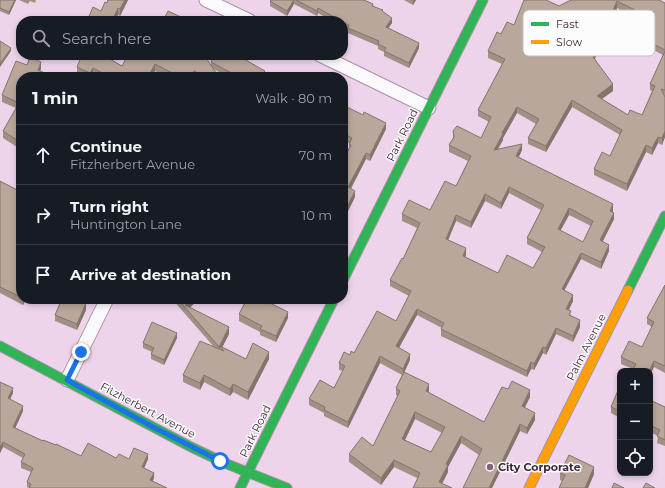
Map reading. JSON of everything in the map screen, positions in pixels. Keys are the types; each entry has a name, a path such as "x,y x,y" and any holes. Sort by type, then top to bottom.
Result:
{"street":[{"path":"206,0 240,16"},
{"name":"Park Road","path":"348,270 483,0"},
{"path":"330,60 429,108"},
{"name":"Palm Avenue","path":"529,488 665,216"},
{"path":"67,380 105,304"},
{"name":"Park Road","path":"240,488 332,304"},
{"name":"Fitzherbert Avenue","path":"0,346 220,461 266,478 287,488"}],"building":[{"path":"1,0 15,0 9,12 0,8"},
{"path":"108,0 125,0 120,9 118,8 114,16 89,16 93,7 101,11 105,2 107,3"},
{"path":"294,0 287,11 270,1"},
{"path":"296,0 364,0 373,4 372,6 383,10 382,11 392,18 386,27 419,43 409,63 384,51 386,48 378,44 379,41 348,28 348,16 332,16 318,8 317,11"},
{"path":"524,0 546,0 559,6 571,0 659,0 665,3 665,50 655,45 655,10 635,10 617,1 613,10 523,10 523,56 593,56 613,84 597,96 628,115 630,110 642,115 655,86 650,84 665,51 665,90 661,89 665,97 665,131 662,138 658,137 652,148 646,145 627,184 594,169 602,152 610,156 622,130 572,100 546,146 528,138 539,119 517,107 494,150 522,144 516,156 613,204 610,211 614,213 600,240 609,245 601,262 581,253 562,289 573,295 566,309 571,311 569,315 580,320 573,336 556,328 546,348 543,347 534,364 531,362 527,371 441,329 444,323 417,309 396,346 410,354 403,369 380,356 348,422 324,410 325,407 309,399 320,380 334,388 345,366 339,363 344,352 350,355 351,351 354,353 377,311 396,321 411,291 390,280 402,258 403,259 420,223 402,214 409,200 430,210 445,181 456,186 471,156 449,145 454,137 453,131 457,126 481,138 491,117 478,110 505,59 488,51 497,32 501,34 507,22 514,25","holes":["509,187 544,205 527,238 545,247 533,268 507,255 498,273 463,256 466,248 446,239 456,215 471,222 485,194 501,203","569,208 593,221 583,242 558,229"]},
{"path":"168,11 179,16 166,16"},
{"path":"0,41 11,48 0,64"},
{"path":"29,60 37,60 41,62 38,70 42,72 16,72 16,102 2,95 16,61 27,65"},
{"path":"80,60 112,60 122,66 125,60 207,60 216,72 170,72 155,64 151,72 101,72 93,68 91,72 88,72 77,67"},
{"path":"212,60 246,60 265,71 230,72 211,62"},
{"path":"16,108 16,139 3,131"},
{"path":"348,108 363,115 364,112 386,123 370,155 366,153 348,187 348,151 352,138 348,136"},
{"path":"0,181 16,189 16,295 0,287"},
{"path":"348,187 355,191 348,205"},
{"path":"665,285 665,366 654,361 650,368 634,368 636,364 621,357 629,341 642,347 654,322 647,318"},
{"path":"60,304 86,304 77,324 55,315"},
{"path":"182,304 186,304 185,305 229,327 219,347"},
{"path":"244,304 272,304 288,312 276,336 260,329 262,326 239,314"},
{"path":"152,322 177,333 164,360 151,354 154,348 143,343"},
{"path":"200,341 224,351 220,346 246,359 253,343 269,352 248,392 233,384 230,389 204,375 200,383 183,375"},
{"path":"404,372 429,384 426,391 484,422 502,387 508,389 512,381 530,390 522,406 535,413 527,428 520,424 489,488 463,488 482,449 461,436 446,464 448,465 439,482 452,488 413,488 420,473 394,460 381,478 349,454 362,437 373,446 400,391 396,388","holes":["415,412 445,427 431,452 402,439"]},
{"path":"0,382 13,388 8,398 23,406 13,427 43,441 56,444 81,456 88,443 116,458 119,454 129,459 134,448 148,454 142,467 154,473 150,480 167,488 29,488 31,484 27,482 33,468 21,462 25,454 3,442 0,448"},
{"path":"617,393 617,410 611,407"},
{"path":"653,401 665,407 665,440 657,436 660,430 653,426"},
{"path":"569,455 594,467 585,488 559,488 565,475 560,473"},
{"path":"614,483 624,488 612,488"},
{"path":"646,483 655,488 643,488"}],"traffic: fast":[{"path":"348,270 483,0"},
{"path":"628,290 665,216"},
{"path":"240,488 332,304"},
{"path":"0,346 191,447 227,464 287,488"}],"traffic: slow":[{"path":"529,488 628,290"}],"place":[{"name":"City Corporate","path":"490,467"}],"route":[{"path":"81,352 67,380 153,427 220,461"}]}
